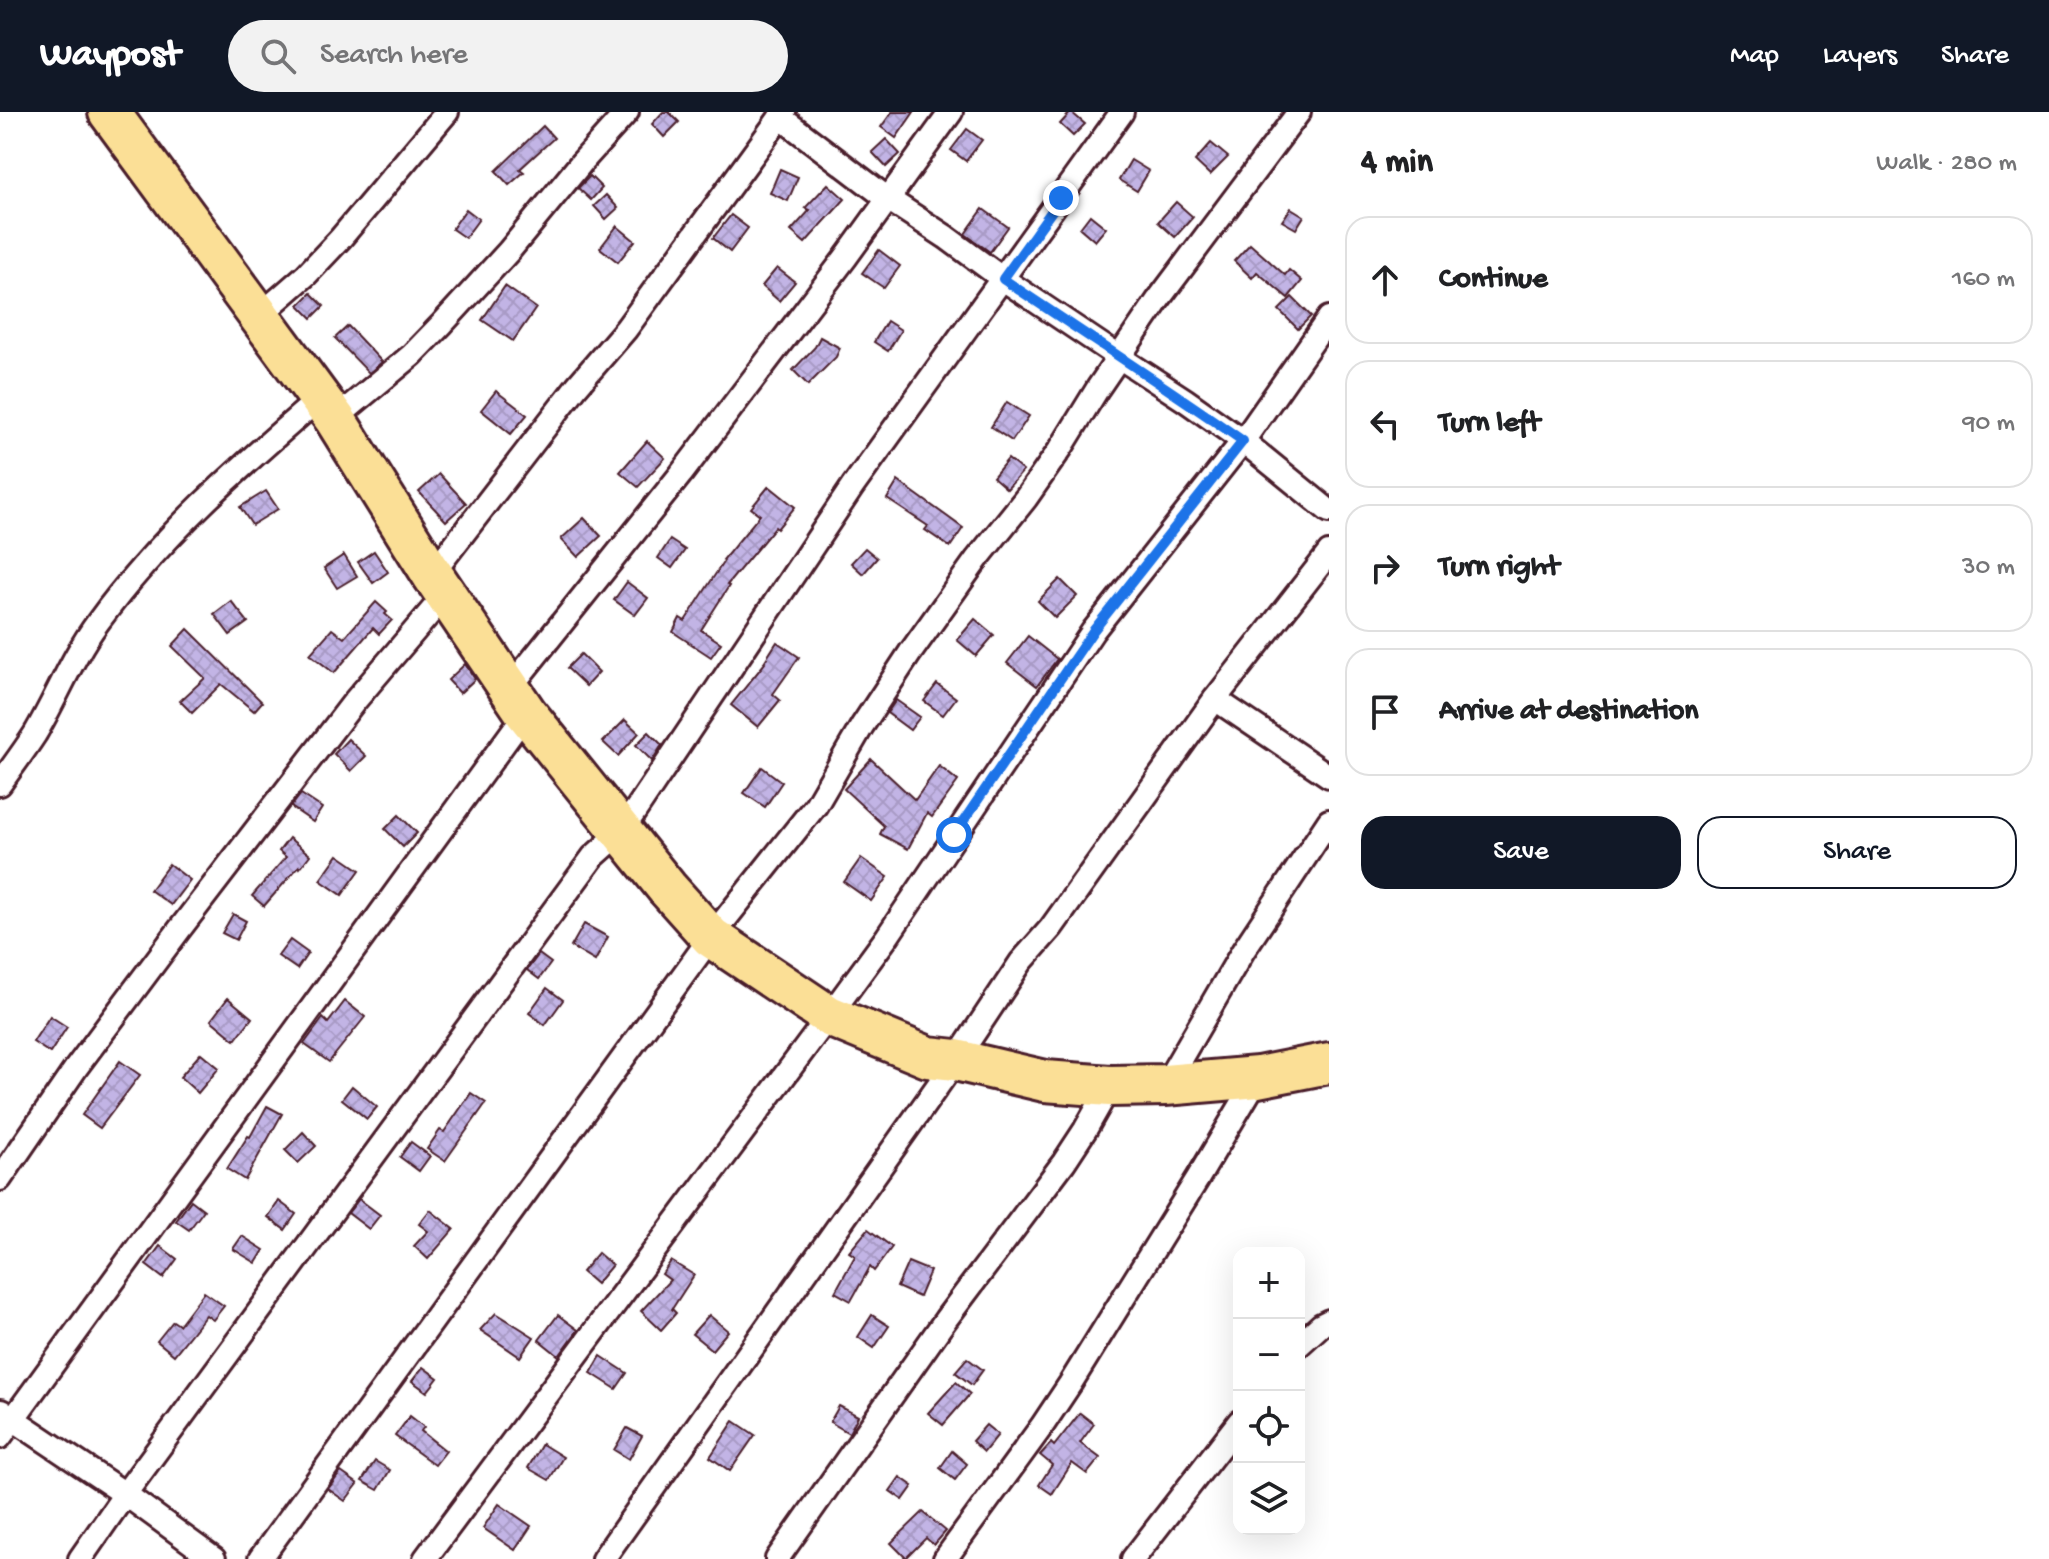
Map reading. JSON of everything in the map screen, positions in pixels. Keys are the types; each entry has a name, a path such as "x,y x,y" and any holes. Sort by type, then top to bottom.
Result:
{"highway":[{"path":"109,112 328,408 439,584 518,701 621,832 711,937 829,1016 928,1057 956,1060 1045,1081 1110,1086 1165,1085 1258,1077 1329,1063"}],"street":[{"path":"259,316 306,275 340,239 447,112"},
{"path":"0,784 35,733 96,625 143,564 267,444 412,355 509,251 627,112"},
{"path":"214,1559 125,1494 4,1422 681,474 951,112"},
{"path":"80,1559 593,857 621,832 853,486 1122,112"},
{"path":"260,1559 711,937 816,805 862,726 910,653 977,559 1026,498 1119,357 1206,235 1299,112"},
{"path":"0,1179 76,1068 354,702 577,386 626,329 782,115 888,199 1243,441 1329,511"},
{"path":"425,1559 887,937 1093,631 1243,441 1329,318"},
{"path":"603,1559 956,1060 1021,962 1072,901 1215,699 1329,553"},
{"path":"1215,699 1329,776"},
{"path":"1165,1085 1243,951 1329,821"},
{"path":"945,1559 1063,1395 1258,1077"},
{"path":"777,1559 946,1319 1064,1162 1110,1086"},
{"path":"1305,1340 1329,1321"},
{"path":"1133,1559 1233,1430"}],"building":[{"path":"663,112 669,112 679,122 664,137 652,124"},
{"path":"892,112 914,112 896,138 881,127"},
{"path":"1071,112 1085,124 1073,136 1060,124"},
{"path":"543,126 554,138 520,169 524,172 509,185 496,171"},
{"path":"967,129 982,140 966,161 951,150"},
{"path":"886,139 900,154 886,167 872,152"},
{"path":"1211,143 1228,157 1210,175 1195,161"},
{"path":"1131,160 1149,171 1137,191 1119,180"},
{"path":"780,169 798,177 788,201 770,193"},
{"path":"590,176 602,188 591,200 578,188"},
{"path":"828,184 845,199 805,243 791,231 810,210 805,208"},
{"path":"606,195 618,208 606,219 594,206"},
{"path":"1176,202 1193,217 1175,237 1158,222"},
{"path":"1291,208 1304,216 1296,229 1282,221"},
{"path":"466,209 479,219 465,238 452,229"},
{"path":"983,209 1008,227 990,252 965,234"},
{"path":"731,215 748,228 730,252 713,238"},
{"path":"1090,215 1106,228 1095,241 1080,228"},
{"path":"617,226 635,241 618,262 600,248"},
{"path":"1250,244 1285,275 1289,270 1302,281 1288,298 1257,272 1252,278 1234,261"},
{"path":"879,250 900,266 884,288 862,273"},
{"path":"777,268 795,282 779,301 762,286"},
{"path":"505,286 536,308 513,341 482,320"},
{"path":"311,293 324,306 312,318 299,305"},
{"path":"1292,297 1311,316 1298,329 1279,310"},
{"path":"887,321 901,330 888,351 874,342"},
{"path":"348,326 382,362 369,373 335,338"},
{"path":"820,337 840,348 836,357 808,385 793,370 815,347"},
{"path":"496,391 527,415 511,434 481,410"},
{"path":"1007,402 1029,416 1012,441 991,427"},
{"path":"647,441 665,458 638,487 620,472"},
{"path":"1008,459 1023,471 1007,489 993,477"},
{"path":"439,474 466,503 446,521 419,492"},
{"path":"898,481 963,528 950,547 925,530 928,526 887,499"},
{"path":"769,486 795,507 727,585 701,630 721,643 711,657 673,632 680,618 685,621 723,560 760,515 751,508"},
{"path":"266,491 278,509 252,525 240,507"},
{"path":"584,518 601,536 578,557 561,539"},
{"path":"670,540 685,550 672,568 658,558"},
{"path":"865,548 877,558 863,574 851,563"},
{"path":"374,551 388,572 373,583 358,562"},
{"path":"344,555 357,576 337,588 324,568"},
{"path":"1060,579 1077,596 1055,618 1038,601"},
{"path":"627,582 648,598 635,615 614,600"},
{"path":"231,601 248,622 230,635 214,614"},
{"path":"376,602 392,620 379,634 373,628 334,673 310,654 332,629 344,638"},
{"path":"975,619 994,635 976,656 957,640"},
{"path":"188,629 262,702 254,711 221,684 192,713 180,701 205,678 172,646"},
{"path":"1028,636 1057,659 1037,686 1007,663"},
{"path":"777,642 799,657 773,694 780,700 758,727 731,705 765,663"},
{"path":"581,654 599,672 586,686 567,668"},
{"path":"465,664 475,679 460,693 448,680"},
{"path":"937,684 956,698 943,715 924,701"},
{"path":"896,700 920,717 910,730 887,713"},
{"path":"625,720 639,733 618,756 603,742"},
{"path":"649,732 662,745 652,761 636,745"},
{"path":"348,739 366,756 351,771 334,754"},
{"path":"871,759 915,800 939,766 958,781 932,817 927,813 908,849 880,834 884,826 844,789"},
{"path":"762,767 782,782 765,807 744,793"},
{"path":"301,794 322,808 313,822 291,807"},
{"path":"399,815 417,833 403,847 385,829"},
{"path":"289,838 310,855 264,906 252,896 286,857 279,851"},
{"path":"338,855 360,870 342,895 320,880"},
{"path":"861,858 888,877 871,901 844,882"},
{"path":"169,864 190,880 171,905 150,890"},
{"path":"233,914 246,921 236,940 222,933"},
{"path":"584,924 608,937 595,961 571,947"},
{"path":"290,940 308,953 297,969 278,956"},
{"path":"539,954 551,963 539,979 527,970"},
{"path":"547,988 563,1000 545,1025 529,1013"},
{"path":"228,998 252,1018 235,1040 211,1020"},
{"path":"345,1001 365,1017 329,1062 304,1044 323,1018 328,1023"},
{"path":"50,1016 67,1027 50,1053 33,1042"},
{"path":"201,1053 219,1068 198,1093 180,1077"},
{"path":"120,1061 140,1075 100,1128 82,1115"},
{"path":"352,1086 377,1107 367,1119 342,1099"},
{"path":"471,1093 486,1103 445,1161 427,1149 440,1130 444,1132"},
{"path":"267,1106 282,1114 245,1180 227,1169"},
{"path":"303,1132 316,1146 298,1163 285,1150"},
{"path":"411,1142 430,1156 419,1171 400,1157"},
{"path":"359,1199 380,1215 369,1229 348,1213"},
{"path":"191,1200 204,1210 189,1230 176,1221"},
{"path":"279,1201 296,1214 285,1230 268,1217"},
{"path":"430,1210 454,1229 428,1259 414,1246 428,1231 419,1224"},
{"path":"868,1229 892,1247 874,1271 870,1267 851,1301 835,1292 855,1256 849,1252"},
{"path":"242,1236 264,1250 256,1263 233,1249"},
{"path":"160,1246 177,1259 163,1278 146,1265"},
{"path":"598,1253 612,1265 596,1284 582,1272"},
{"path":"671,1261 694,1275 672,1309 676,1313 661,1330 641,1311 670,1280 662,1274"},
{"path":"908,1262 930,1271 919,1297 897,1287"},
{"path":"204,1292 224,1306 213,1320 206,1315 174,1355 157,1341 173,1321 179,1325"},
{"path":"496,1313 534,1337 520,1357 480,1330"},
{"path":"558,1315 578,1330 559,1356 539,1340"},
{"path":"709,1315 728,1331 712,1350 692,1334"},
{"path":"872,1315 889,1326 874,1348 858,1337"},
{"path":"601,1356 627,1373 616,1389 591,1373"},
{"path":"967,1358 983,1370 972,1385 955,1372"},
{"path":"423,1367 438,1378 427,1392 412,1381"},
{"path":"956,1382 970,1394 943,1425 928,1413"},
{"path":"839,1406 858,1416 849,1433 830,1422"},
{"path":"1080,1413 1094,1424 1080,1443 1100,1458 1087,1474 1072,1463 1052,1494 1039,1485 1052,1465 1040,1455 1051,1443 1054,1446"},
{"path":"410,1416 424,1427 421,1431 446,1451 435,1465 395,1436"},
{"path":"734,1421 755,1435 730,1471 710,1457"},
{"path":"986,1425 998,1435 984,1452 972,1441"},
{"path":"627,1428 642,1436 629,1459 614,1450"},
{"path":"542,1444 563,1457 549,1480 528,1468"},
{"path":"952,1451 967,1464 955,1480 940,1468"},
{"path":"375,1461 390,1470 378,1490 362,1481"},
{"path":"341,1472 358,1484 345,1501 328,1489"},
{"path":"900,1477 913,1486 903,1500 890,1491"},
{"path":"499,1504 531,1526 515,1550 483,1528"},
{"path":"923,1512 946,1531 934,1545 926,1538 906,1558 891,1543"}],"route":[{"path":"954,835 1093,631 1243,441 1150,375 1003,279 1061,198"}]}
